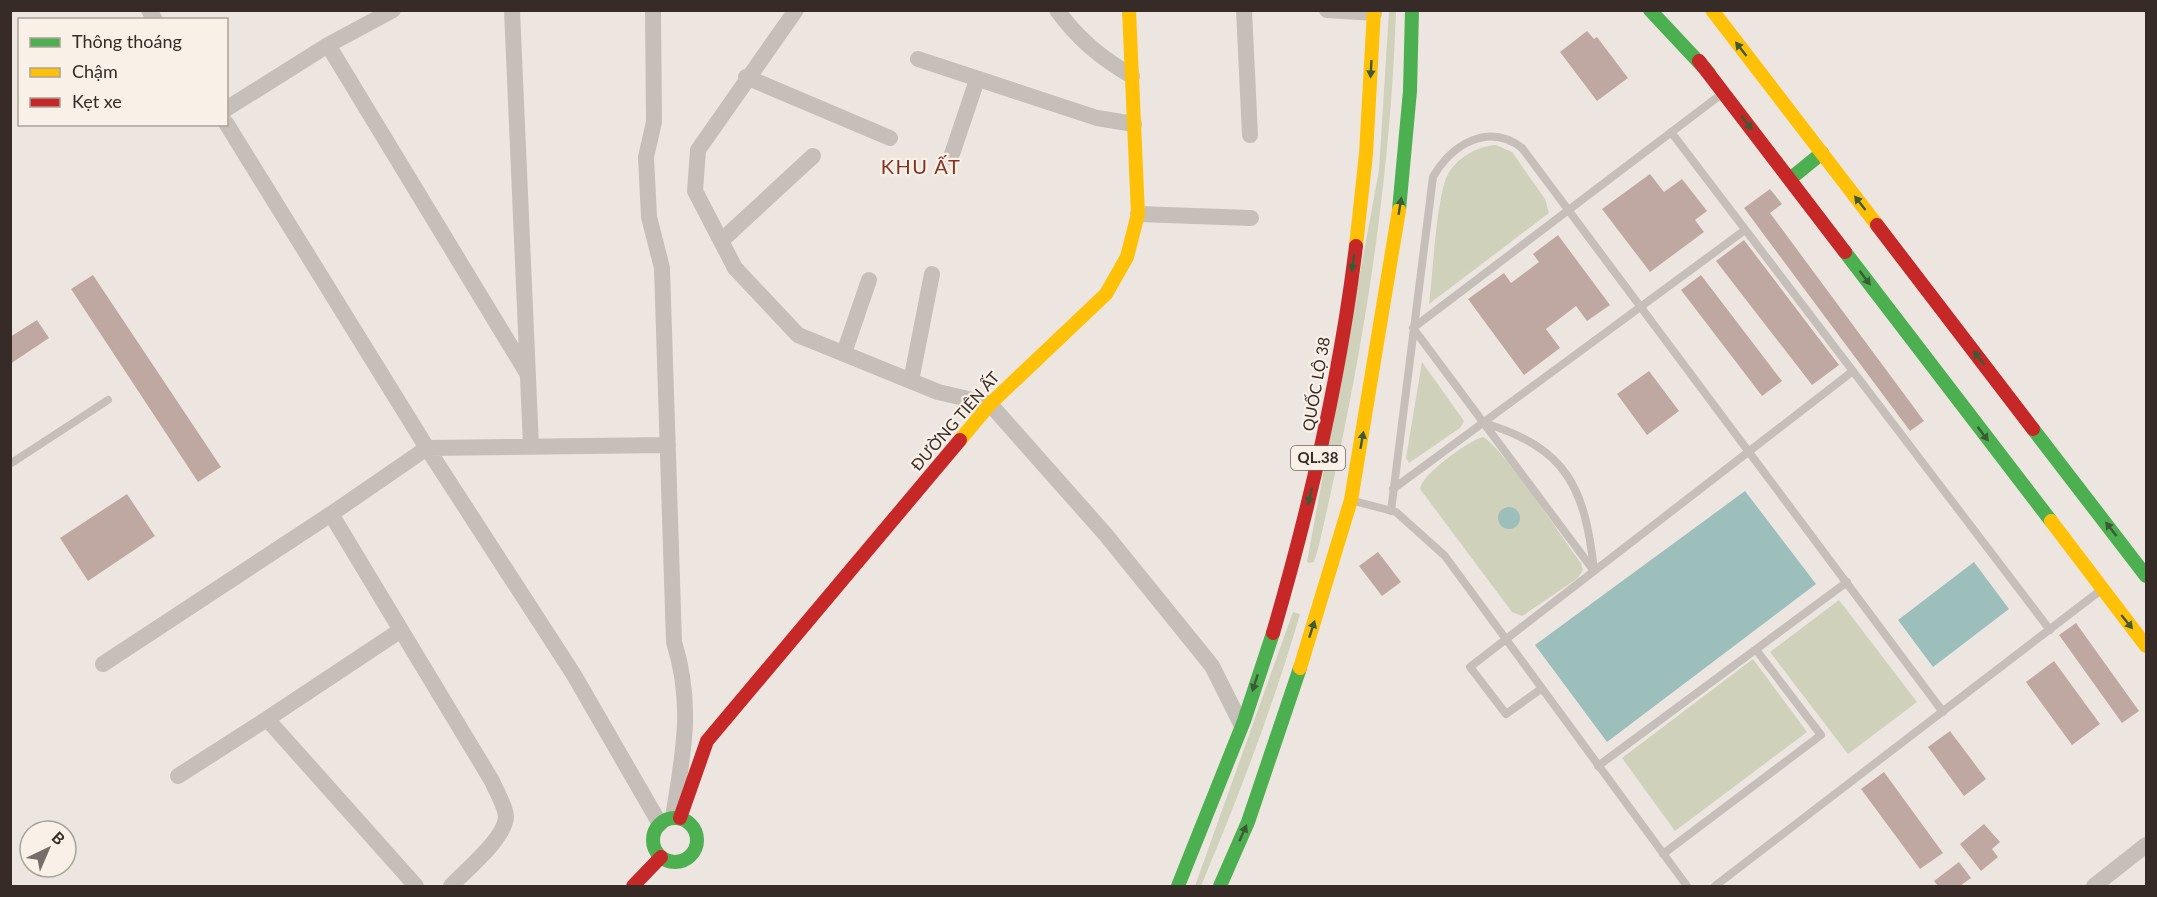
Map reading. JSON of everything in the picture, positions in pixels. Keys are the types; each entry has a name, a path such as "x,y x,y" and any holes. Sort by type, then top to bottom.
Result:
{"main road":[{"name":"ĐƯỜNG TIÊN ẤT","path":"671,820 707,741 990,404 1106,294 1127,257 1138,214 1129,10"},
{"name":"QL.38","path":"1220,886 1264,782 1351,500 1402,194 1412,48 1412,10"},
{"path":"1412,48 1425,10"},
{"path":"1650,10 1709,74"},
{"path":"1659,10 2146,646"},
{"path":"1712,10 2146,576"},
{"name":"QUỐC LỘ 38","path":"1178,886 1241,724 1286,582 1325,426 1354,264 1362,200 1374,12"},
{"path":"1790,179 1822,153"},
{"path":"1286,582 1323,594"},
{"path":"671,820 693,826 696,833 696,848 692,854 680,862 661,857 653,843 653,836 671,820"},
{"path":"633,886 661,857"}],"street":[{"path":"228,108 328,45 393,10"},
{"path":"512,10 531,446"},
{"path":"653,10 654,122 646,157 649,217 662,268 674,642 683,672 687,737 671,820"},
{"path":"796,10 746,77 698,150 695,191 735,268 798,335 938,392 990,404 1106,535 1212,666 1241,724"},
{"path":"1057,10 1077,36 1106,62 1132,76"},
{"path":"1244,10 1250,135"},
{"path":"1327,10 1374,12"},
{"path":"328,45 528,374"},
{"path":"918,59 1097,118 1134,124"},
{"path":"746,77 890,138"},
{"path":"951,157 977,80"},
{"path":"228,126 427,448 671,820"},
{"path":"721,241 813,156"},
{"path":"1138,214 1251,218"},
{"path":"911,381 932,274"},
{"path":"844,353 869,280"},
{"path":"103,664 427,448 668,446"},
{"path":"331,514 492,781 506,816 503,828 494,842 450,886"},
{"path":"178,776 402,630"},
{"path":"267,719 416,886"},
{"path":"2094,886 2146,845"}],"lane":[{"path":"1413,328 1723,93"},
{"path":"1671,132 2050,630"},
{"path":"1391,511 1433,177 1451,153 1482,137 1510,139 1522,148 1943,712"},
{"path":"1393,489 1745,230"},
{"path":"1413,328 1594,571"},
{"path":"1541,689 1506,714 1470,667 1853,371"},
{"path":"10,464 108,400"},
{"path":"1484,423 1525,438 1541,448 1566,471 1576,487 1583,507 1594,571"},
{"path":"1351,500 1391,511 1406,518 1445,556 1687,886"},
{"path":"1598,766 1757,651 1847,582"},
{"path":"1715,886 2102,590"},
{"path":"1662,854 1821,735 1757,651"}],"green space":[{"path":"1389,11 1396,11 1393,79 1380,214 1360,349 1347,415 1318,549 1314,562 1309,563 1307,562 1379,170"},
{"path":"1496,145 1512,152 1545,199 1549,213 1429,304 1440,203 1447,176 1468,154"},
{"path":"1422,362 1464,421 1460,428 1409,463 1406,458"},
{"path":"1483,437 1517,474 1581,563 1583,570 1578,578 1522,616 1512,612 1420,489 1437,467 1467,445"},
{"path":"1839,600 1917,702 1848,754 1770,652"},
{"path":"1293,612 1300,614 1267,718 1201,886 1195,886"},
{"path":"1753,659 1807,732 1675,831 1622,758"}],"water":[{"path":"1745,491 1816,584 1607,742 1535,645"},
{"path":"1509,507 1517,510 1520,518 1517,526 1509,529 1501,526 1498,518 1501,510"},
{"path":"1974,562 2009,609 1933,667 1898,620"}],"building":[{"path":"1587,31 1594,39 1597,37 1628,78 1597,101 1560,52"},
{"path":"1650,174 1664,192 1682,179 1707,211 1695,220 1704,232 1650,272 1602,209"},
{"path":"1770,189 1782,204 1770,213 1924,421 1910,431 1744,208"},
{"path":"1558,235 1610,305 1587,321 1576,306 1546,329 1560,348 1524,375 1468,299 1504,273 1511,283 1539,262 1533,254"},
{"path":"1744,240 1839,365 1812,385 1716,261"},
{"path":"93,275 221,467 198,482 71,289"},
{"path":"1701,275 1782,381 1762,396 1681,290"},
{"path":"37,320 49,338 10,364 10,337"},
{"path":"1649,371 1679,411 1647,435 1617,394"},
{"path":"127,494 155,536 88,581 60,538"},
{"path":"1378,552 1401,582 1382,596 1359,566"},
{"path":"2076,623 2139,711 2122,723 2059,635"},
{"path":"2054,661 2100,724 2072,745 2026,682"},
{"path":"1950,731 1986,779 1964,796 1928,747"},
{"path":"1884,772 1943,853 1920,869 1861,789"},
{"path":"1984,824 2000,842 1992,849 1998,857 1981,871 1960,844"},
{"path":"1959,862 1971,878 1960,886 1938,886 1934,881"}],"traffic: fast":[{"path":"1399,210 1410,91 1412,10"},
{"path":"1650,10 1709,73"},
{"path":"1790,179 1822,153"},
{"path":"1845,252 2051,521"},
{"path":"2033,429 2146,576"},
{"path":"1178,886 1244,721 1273,633"},
{"path":"1220,886 1248,822 1300,668"},
{"path":"675,818 691,824 697,840 691,856 675,862 659,856 653,840 659,824 675,818"}],"traffic: slow":[{"path":"960,440 990,404 1106,294 1127,257 1138,214 1129,10"},
{"path":"1356,246 1366,154 1374,10"},
{"path":"1712,10 1877,225"},
{"path":"1300,668 1351,500 1399,210"},
{"path":"2051,521 2146,646"}],"traffic: jam":[{"path":"1699,61 1845,252"},
{"path":"1877,225 2033,429"},
{"path":"1273,633 1322,441 1341,344 1356,246"},
{"path":"680,818 707,741 960,440"},
{"path":"633,886 661,857"}],"district":[{"name":"KHU ẤT","path":"921,167"}]}
